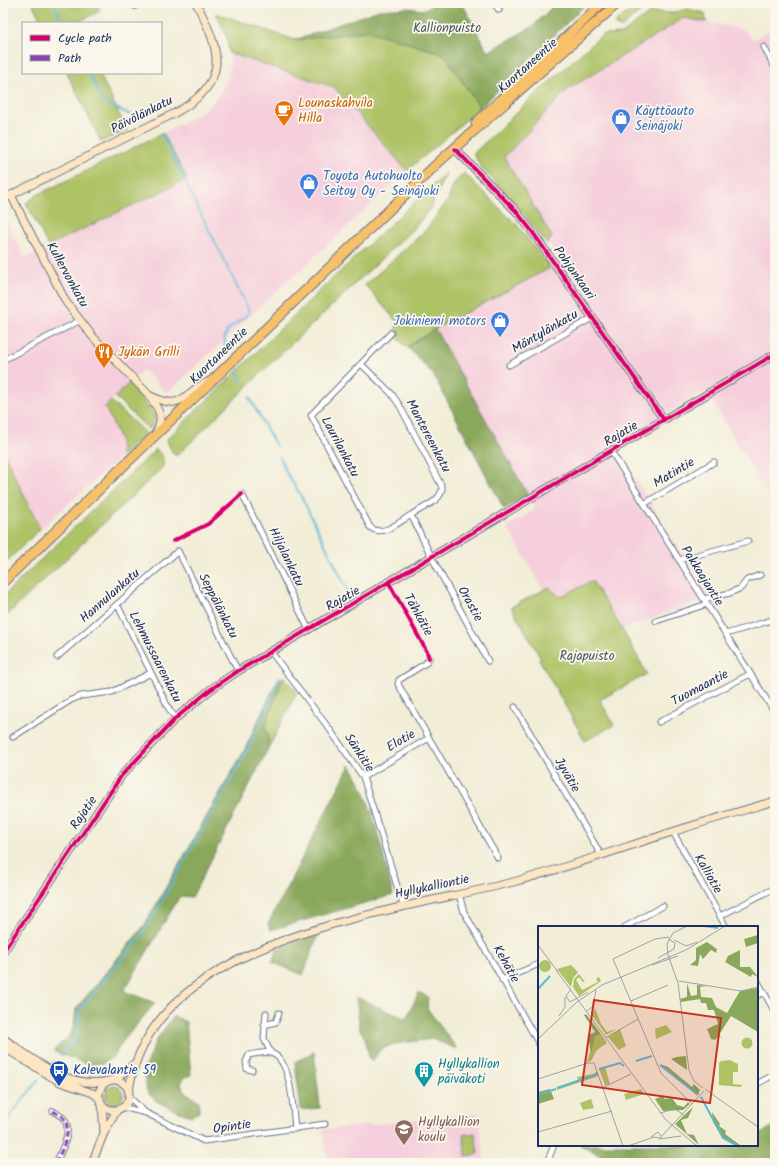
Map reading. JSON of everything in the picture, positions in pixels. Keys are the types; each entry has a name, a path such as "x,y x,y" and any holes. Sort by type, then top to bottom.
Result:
{"highway":[{"name":"Kuortaneentie","path":"454,149 470,128 602,3"},
{"name":"Kuortaneentie","path":"3,582 454,149 618,3"}],"street":[{"path":"135,6 142,3"},
{"name":"Päivölänkatu","path":"3,198 189,106 205,91 215,70 216,50 209,27 196,3"},
{"path":"494,3 498,10"},
{"path":"764,47 775,68"},
{"name":"Pohjankaari","path":"454,149 519,216 549,255 664,420"},
{"name":"Kullervonkatu","path":"10,195 62,296 79,321 148,394 160,414 159,426 154,436"},
{"name":"Mäntylänkatu","path":"509,365 592,318"},
{"path":"3,360 79,321"},
{"name":"Laurilankatu","path":"391,333 311,415 370,527 375,531 381,532 411,515"},
{"name":"Rajatie","path":"3,952 122,775 176,718 210,690 238,671 432,558 775,354"},
{"name":"Mantereenkatu","path":"361,364 391,393 400,406 442,487 440,497 411,515"},
{"name":"Kullervonkatu","path":"148,394 161,401 169,403 178,402 185,399 201,384 213,380"},
{"name":"Pakkaajantie","path":"611,451 775,713"},
{"name":"Matintie","path":"644,504 714,462"},
{"name":"Hiljalankatu","path":"242,494 309,630"},
{"path":"411,515 432,558"},
{"path":"680,560 748,541"},
{"name":"Hannulankatu","path":"57,657 178,551"},
{"name":"Seppälänkatu","path":"178,551 238,671"},
{"name":"Orastie","path":"432,558 488,662"},
{"path":"656,621 730,593 741,588 747,580 760,575"},
{"name":"Lehmussaarenkatu","path":"117,604 170,711 176,718"},
{"path":"726,634 775,620"},
{"name":"Sänkitie","path":"271,652 328,727 362,777 403,905"},
{"path":"429,658 426,663 400,680 398,684 498,858"},
{"path":"13,737 71,700 81,696 112,692 151,673"},
{"name":"Tuomaantie","path":"659,722 750,674"},
{"name":"Jyvätie","path":"515,706 600,855"},
{"name":"Elotie","path":"362,777 429,738"},
{"name":"Hyllykalliontie","path":"129,1094 136,1063 159,1020 176,1002 225,967 249,953 273,943 320,928 403,905 513,882 775,801"},
{"name":"Kalliotie","path":"673,832 725,926"},
{"path":"720,916 775,888"},
{"name":"Kehätie","path":"459,894 464,912 538,1042"},
{"path":"627,926 663,906"},
{"path":"502,980 538,964"},
{"path":"758,982 775,1012"},
{"path":"758,995 764,992"},
{"path":"266,1013 264,1039 271,1053"},
{"path":"264,1025 276,1022 279,1013"},
{"path":"3,1038 43,1066 74,1081 90,1083 112,1080 121,1082 129,1094 104,1133 92,1163"},
{"path":"3,1047 60,1082 88,1091 106,1107 146,1113"},
{"path":"252,1070 248,1069 246,1062 249,1055 271,1053 280,1058 286,1070 295,1129"},
{"name":"Hyllykalliontie","path":"112,1080 136,1063"},
{"path":"758,1083 775,1074"},
{"path":"104,1133 101,1088 112,1080"},
{"name":"Opintie","path":"129,1094 146,1113 204,1141 325,1124"},
{"path":"53,1111 64,1119 67,1127 66,1136 56,1163"},
{"path":"548,1163 554,1146"}],"shaded area":[{"path":"675,15 744,30 753,40 775,27 775,507 706,391 613,444 710,598 622,629 592,581 560,597 549,587 544,590 507,527 536,509 435,329 562,262 489,157 562,80"},
{"path":"229,53 334,87 407,171 167,393 143,370 105,407 120,439 121,457 40,529 3,451 3,215 25,258 187,179 163,133 197,115 207,108 219,95 228,76 230,66"},
{"name":"Hyllykallion koulu","path":"478,1113 485,1163 328,1163 323,1130"}],"green space":[{"path":"32,3 96,3 100,11 78,22 42,22"},
{"name":"Kallionpuisto","path":"438,3 462,3 488,52 533,26 556,3 587,3 480,108 444,54 369,31 295,40 379,10 408,8 423,10"},
{"path":"640,3 681,3 675,6 653,5 641,11 622,27 617,27 615,24 616,22"},
{"path":"687,9 705,13 706,22 684,18 567,90 504,157 552,237 547,244 520,209 482,168 474,155 475,152 538,92 602,35 622,34 651,12 672,13"},
{"path":"216,13 295,40 369,31 444,54 480,108 407,171 334,87 229,53 227,37"},
{"path":"67,74 99,74 127,130 101,142"},
{"path":"163,133 187,179 48,246 26,203 37,195"},
{"path":"446,173 431,207 417,225 263,371 178,455 174,455 166,440 337,274"},
{"path":"464,173 518,226 550,268 435,329 407,347 395,336 397,322 365,285 426,230 448,200 454,183"},
{"path":"435,329 528,495 504,509 433,374 407,347"},
{"path":"130,382 155,416 153,424 149,430 115,397"},
{"path":"111,401 145,433 121,457 120,439 105,407"},
{"path":"156,449 163,457 163,467 3,619 3,596"},
{"path":"3,451 40,529 3,565"},
{"name":"Rajapuisto","path":"592,581 622,629 647,674 600,700 614,725 585,741 539,659 541,658 511,607 549,587 560,597"},
{"path":"284,676 297,692 268,749 268,736 265,727"},
{"path":"284,676 265,727 268,736 268,749 192,897 180,896 124,991 155,1003 123,1041 114,1056 104,1063 89,1065 53,1051 70,1035 74,1028 76,1009 144,926 244,751 275,685"},
{"path":"350,765 365,793 371,810 393,895 270,930 268,924"},
{"path":"319,933 303,975 272,962 278,946"},
{"path":"419,992 428,997 427,1008 457,1049 432,1039 394,1044 380,1050 372,1062 369,1058 365,1038 360,1030 356,997 406,1019"},
{"path":"174,1016 186,1022 191,1075 183,1078 181,1085 185,1092 199,1101 199,1112 191,1116 156,1101 147,1092 144,1069 156,1040"},
{"path":"314,1052 320,1108 301,1110 295,1062"},
{"path":"114,1086 120,1089 123,1095 120,1101 114,1104 108,1101 105,1095 108,1089"},
{"path":"775,1125 775,1163 613,1163 614,1161 582,1146 758,1146 758,1135"},
{"path":"475,1133 478,1154 466,1156 463,1135"}],"waterway":[{"path":"53,3 62,22"},
{"path":"89,74 103,102 140,119"},
{"path":"161,133 249,311 245,317 231,327 226,333 225,349"},
{"path":"237,368 242,383"},
{"path":"249,397 276,446"},
{"path":"280,457 286,472 300,494 351,597"},
{"path":"60,1055 75,1041 80,1009 140,938 246,753 280,676"},
{"path":"3,1125 39,1079"}],"marked path":[{"path":"53,1111 64,1119 67,1129 67,1135 56,1163"}],"cycle path":[{"path":"455,149 516,211 531,230 664,420"},
{"path":"3,952 122,775 176,718 210,690 238,671 775,354"},
{"path":"173,541 208,524 242,494"},
{"name":"Tähkätie","path":"389,583 429,658"}],"place":[{"name":"Lounaskahvila Hilla","path":"284,127"},
{"name":"Käyttöauto Seinäjoki","path":"621,135"},
{"name":"Toyota Autohuolto Seitoy Oy - Seinäjoki","path":"309,200"},
{"name":"Jokiniemi motors","path":"500,338"},
{"name":"Jykän Grilli","path":"104,369"},
{"name":"Kalevalantie 59","path":"59,1087"},
{"name":"Hyllykallion päiväkoti","path":"424,1088"},
{"name":"Hyllykallion koulu","path":"404,1146"}]}
